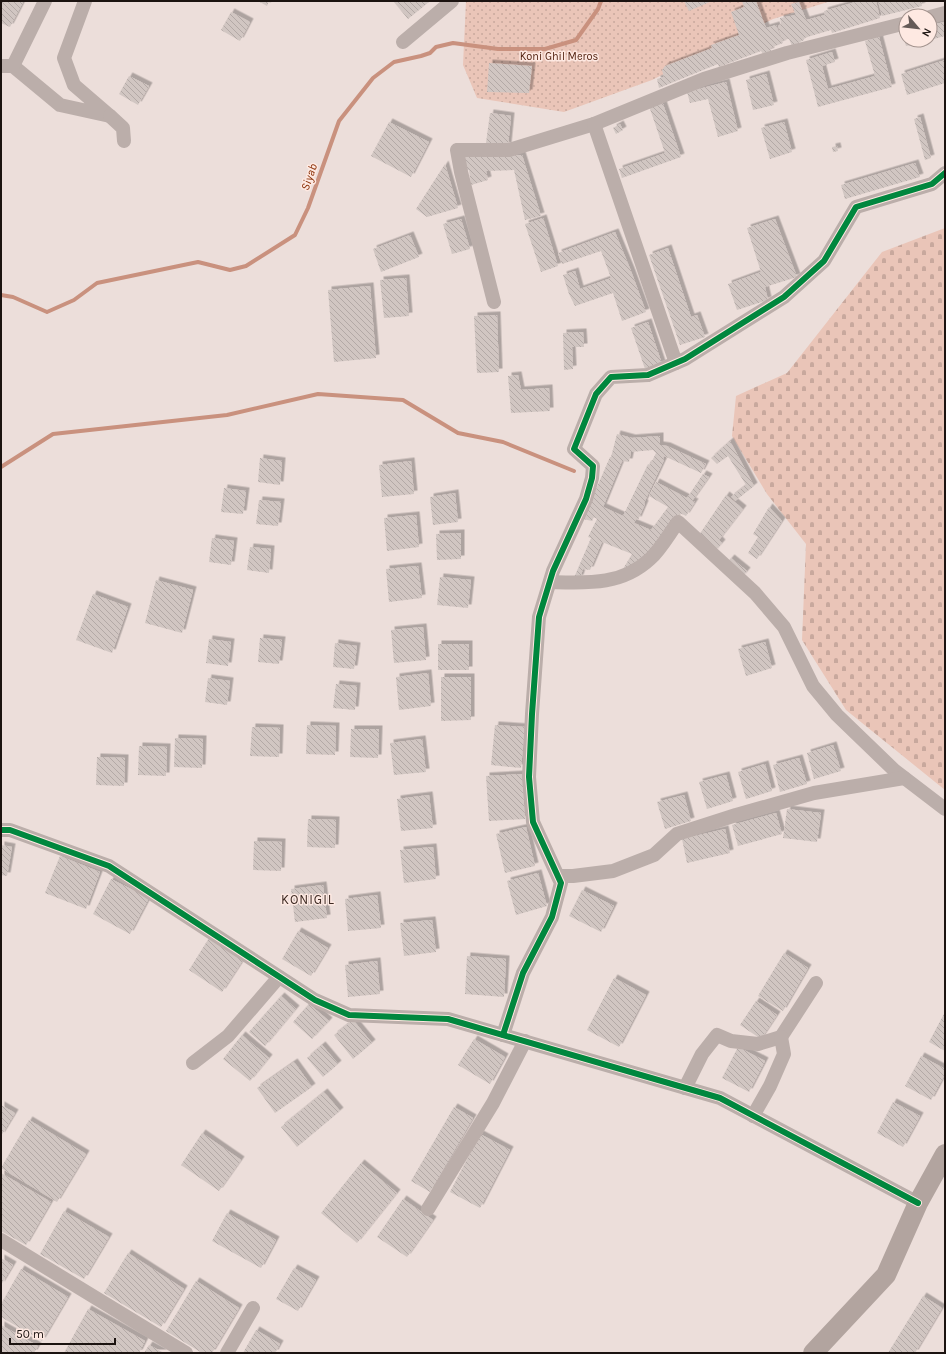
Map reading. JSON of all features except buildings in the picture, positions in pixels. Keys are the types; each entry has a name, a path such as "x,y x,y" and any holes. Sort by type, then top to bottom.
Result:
{"main road":[{"path":"812,1353 886,1275 918,1203 945,1154"}],"street":[{"path":"45,1 7,66 60,105 110,116"},
{"path":"85,1 64,58 74,85 123,128 124,141"},
{"path":"403,42 452,1"},
{"path":"494,302 461,172 458,150 509,150 594,124 704,79 787,53 898,25"},
{"path":"594,124 676,363"},
{"path":"503,1035 523,974 552,917 561,883 533,822 529,777 532,714 539,617 553,571 586,499 592,478 593,466 574,449 596,394 612,377 648,375 685,359 784,298 824,261 856,207 932,184 945,173"},
{"path":"550,582 595,583 635,571 651,559 678,522 756,593 784,627 813,686 837,715 894,770 945,809"},
{"path":"559,876 573,876 613,871 654,856 678,834 736,815 814,793 904,778"},
{"path":"1,830 10,830 110,866 315,1000 349,1015 448,1019 720,1098 918,1203"},
{"path":"193,1063 228,1036 279,976"},
{"path":"685,1088 702,1054 717,1035 732,1041 758,1044 781,1037 816,983"},
{"path":"753,1116 770,1086 784,1054 781,1037"},
{"path":"428,1209 493,1103 525,1042"},
{"path":"1,1240 186,1353"},
{"path":"227,1353 253,1308"}],"green space":[{"name":"Koni Ghil Meros","path":"466,1 831,1 773,19 652,80 564,112 477,98 463,65"},
{"path":"945,228 945,790 846,710 802,640 806,544 767,494 732,436 736,396 787,373 882,252"}],"waterway":[{"name":"Siyab","path":"1,295 13,297 47,312 74,300 97,283 198,262 230,270 246,266 295,235 308,208 339,121 373,78 394,62 421,56 430,53 436,47 453,43 498,49 545,49 576,40 598,9 601,1"},
{"path":"1,467 53,434 227,415 318,394 403,400 458,433 503,442 574,471"}],"cycle path":[{"path":"503,1035 523,973 552,917 561,883 533,822 529,777 532,714 539,617 553,571 586,499 592,478 593,466 574,449 596,394 611,377 648,375 685,359 784,297 824,261 856,207 932,184 945,173"},
{"path":"1,830 10,830 109,866 315,1000 349,1015 448,1019 720,1098 918,1203"}],"district":[{"name":"KONIGIL","path":"308,899"}]}
